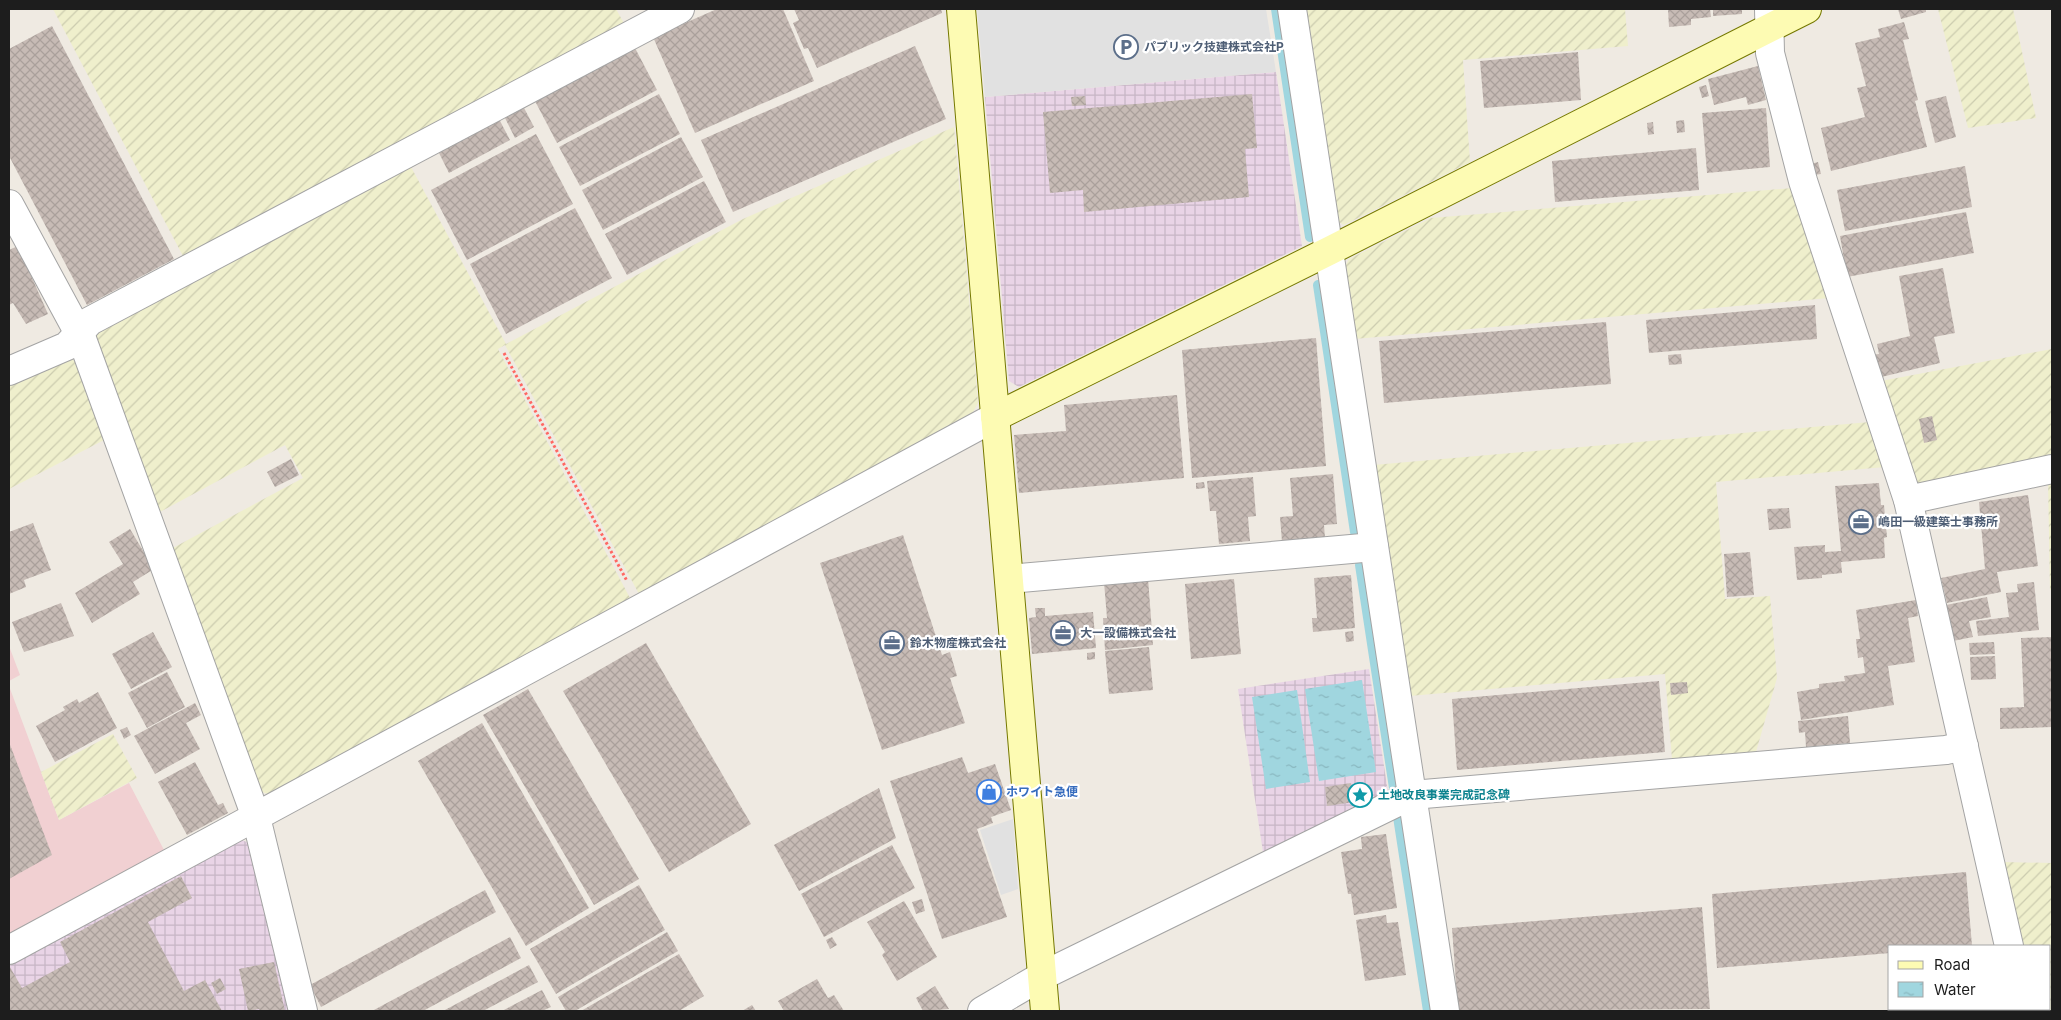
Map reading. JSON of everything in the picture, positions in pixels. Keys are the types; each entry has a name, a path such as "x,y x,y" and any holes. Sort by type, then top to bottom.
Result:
{"street":[{"path":"9,371 67,346 90,321 680,9"},
{"path":"961,9 1046,1011"},
{"path":"1292,9 1445,1011"},
{"path":"9,950 996,417 1329,251 1769,19 1807,9"},
{"path":"1769,19 1770,53 1803,181 1908,500 2009,945"},
{"path":"9,204 78,333 256,817 303,1011"},
{"path":"1908,500 2052,469"},
{"path":"1009,579 1374,548"},
{"path":"982,1011 1042,976 1412,795 1946,750 1964,746"}],"path":[{"path":"504,353 642,608"}],"shaded area":[{"name":"パブリック技建株式会社P","path":"977,9 1266,9 1276,72 985,97"},
{"path":"1276,72 1302,246 1019,387 1009,381 985,97"},
{"path":"9,646 20,675 9,681"},
{"path":"1369,669 1388,792 1263,852 1238,689"},
{"path":"9,686 59,820 129,783 164,850 9,935"},
{"path":"1013,819 1018,889 1001,895 980,830"},
{"path":"242,840 251,844 291,1011 9,1011 9,966"}],"green space":[{"path":"53,9 616,9 625,25 184,258"},
{"path":"1304,9 1625,9 1628,46 1463,60 1470,162 1344,225 1337,221"},
{"path":"1938,9 2013,9 2036,118 1968,128"},
{"path":"954,127 978,403 972,414 639,594 505,345 498,349 630,598 268,794 259,791 171,549 303,478 285,445 158,513 95,340 99,330 410,165 506,344 743,219"},
{"path":"1793,188 1829,298 1354,339 1343,270 1349,259 1431,218"},
{"path":"2052,349 2052,459 1923,487 1914,482 1881,381"},
{"path":"68,358 77,362 106,439 9,489 9,384"},
{"path":"1870,422 1885,467 1716,482 1725,599 1770,596 1777,678 1756,752 1672,759 1665,674 1409,696 1373,465"},
{"path":"2052,478 2052,590 2050,590 2048,479"},
{"path":"113,734 137,778 59,820 41,772"},
{"path":"2002,862 2052,863 2052,1011 2034,1010 2051,1010 2051,945 2021,945"}],"water":[{"path":"1362,680 1376,772 1319,781 1305,689"},
{"path":"1297,690 1310,782 1266,789 1252,697"}],"building":[{"path":"717,9 783,9 814,81 695,133 653,37"},
{"path":"794,9 941,9 942,13 817,68 808,48 804,49 793,23 799,20"},
{"path":"1668,9 1710,9 1711,17 1691,19 1691,25 1669,27"},
{"path":"1713,9 1742,9 1742,14 1713,16"},
{"path":"1898,9 1926,9 1926,12 1901,19"},
{"path":"1904,22 1909,39 1903,40 1918,100 1915,101 1927,147 1831,171 1821,128 1865,117 1857,88 1866,86 1855,43 1880,37 1878,29"},
{"path":"52,26 174,259 87,305 9,156 9,49"},
{"path":"915,46 946,119 733,212 701,140"},
{"path":"635,48 657,90 557,143 535,101"},
{"path":"1578,52 1581,100 1484,108 1480,61"},
{"path":"1758,66 1766,100 1748,105 1746,97 1714,105 1708,79"},
{"path":"1706,85 1709,96 1702,98 1699,87"},
{"path":"659,94 680,134 580,186 559,147"},
{"path":"1252,94 1257,148 1245,149 1249,197 1084,212 1083,190 1050,193 1043,112"},
{"path":"1085,96 1086,105 1072,106 1071,97"},
{"path":"1946,96 1956,137 1935,143 1925,101"},
{"path":"523,106 534,127 515,138 504,116"},
{"path":"1766,108 1770,167 1707,173 1702,113"},
{"path":"499,119 510,140 449,173 438,151"},
{"path":"1684,120 1685,132 1677,133 1676,121"},
{"path":"1653,122 1654,134 1648,135 1647,123"},
{"path":"536,134 573,204 467,260 431,190"},
{"path":"681,137 703,177 603,230 582,190"},
{"path":"1696,148 1699,190 1555,202 1552,161"},
{"path":"1818,162 1821,174 1814,175 1811,164"},
{"path":"1965,166 1972,207 1845,231 1837,190"},
{"path":"704,181 726,222 627,275 605,234"},
{"path":"575,208 612,278 506,334 470,264"},
{"path":"1966,212 1974,253 1847,277 1840,236"},
{"path":"18,246 48,314 26,324 13,303 9,305 9,250"},
{"path":"1943,268 1955,333 1934,337 1940,363 1877,378 1872,355 1879,354 1877,344 1910,336 1899,276"},
{"path":"1815,305 1817,339 1649,353 1646,320"},
{"path":"1606,322 1611,384 1384,403 1379,341"},
{"path":"1316,338 1326,466 1192,478 1182,350"},
{"path":"1681,354 1682,364 1669,365 1668,355"},
{"path":"1177,395 1184,478 1019,493 1014,435 1066,431 1064,405"},
{"path":"1932,416 1937,440 1924,443 1919,419"},
{"path":"291,459 299,475 275,487 267,472"},
{"path":"1333,474 1337,524 1324,525 1325,538 1282,542 1280,517 1293,516 1290,478"},
{"path":"1253,477 1256,516 1248,517 1250,541 1219,544 1216,511 1210,511 1207,481"},
{"path":"1204,482 1205,488 1196,489 1196,483"},
{"path":"1879,483 1881,505 1884,505 1887,537 1884,538 1885,558 1841,562 1842,573 1822,575 1822,578 1797,580 1794,547 1825,545 1825,552 1841,551 1835,486"},
{"path":"2028,495 2038,566 1997,572 2001,592 1947,603 1941,578 1985,569 1979,502"},
{"path":"1789,508 1791,528 1769,530 1767,509"},
{"path":"33,523 51,570 24,580 26,587 9,594 9,532"},
{"path":"130,529 154,569 133,582 140,594 92,623 75,593 123,564 109,542"},
{"path":"903,535 942,655 950,652 957,676 950,678 965,723 882,750 820,563"},
{"path":"1750,552 1754,595 1727,597 1724,554"},
{"path":"1351,575 1355,628 1313,632 1312,618 1317,618 1314,578"},
{"path":"1148,578 1153,645 1105,650 1103,618 1107,618 1104,582"},
{"path":"1234,579 1241,654 1191,659 1185,584"},
{"path":"2034,582 2039,630 1978,636 1976,621 2009,617 2006,593 2018,592 2017,584"},
{"path":"1987,597 1991,617 1969,621 1973,637 1953,641 1946,605"},
{"path":"1916,600 1918,616 1908,618 1915,662 1888,666 1894,705 1801,720 1797,692 1819,688 1819,684 1845,681 1844,676 1865,673 1863,657 1858,658 1856,639 1860,639 1856,610"},
{"path":"61,603 74,636 24,652 12,622"},
{"path":"1035,608 1045,608 1045,616 1093,612 1096,648 1032,654 1029,618 1036,617"},
{"path":"1353,631 1354,641 1346,642 1345,632"},
{"path":"153,632 172,667 131,689 112,654"},
{"path":"2052,637 2052,727 2000,729 2000,708 2024,707 2021,638"},
{"path":"1994,642 1995,654 1970,655 1969,643"},
{"path":"646,643 751,824 669,872 563,691"},
{"path":"1149,647 1153,690 1109,694 1105,651"},
{"path":"1095,652 1095,659 1087,660 1087,653"},
{"path":"1995,656 1996,679 1971,680 1970,657"},
{"path":"167,672 185,707 147,728 128,693"},
{"path":"1659,681 1665,752 1457,770 1452,699"},
{"path":"1687,682 1688,693 1671,695 1670,683"},
{"path":"528,689 639,879 594,905 483,715"},
{"path":"98,692 117,728 55,762 36,726 65,710 63,707 77,699 79,703"},
{"path":"195,703 201,715 186,723 200,749 155,774 134,736"},
{"path":"1848,716 1850,743 1806,747 1805,732 1799,733 1798,721"},
{"path":"482,723 589,908 526,946 418,761"},
{"path":"127,727 131,735 124,739 120,730"},
{"path":"9,742 52,855 9,879"},
{"path":"962,757 968,773 995,764 1011,810 991,817 993,823 977,829 1007,917 942,939 890,781"},
{"path":"195,762 218,805 223,803 228,813 187,835 158,782"},
{"path":"1351,783 1354,802 1327,806 1325,787"},
{"path":"879,788 896,838 799,891 774,845"},
{"path":"1386,834 1397,908 1354,915 1351,894 1348,894 1341,852 1362,849 1361,837"},
{"path":"892,845 915,888 824,937 801,894"},
{"path":"1966,872 1972,945 1888,945 1888,953 1717,968 1712,894"},
{"path":"181,876 192,898 148,922 184,991 205,980 222,1011 9,1011 10,967 22,988 70,962 60,942"},
{"path":"639,885 665,930 556,994 530,949"},
{"path":"485,890 496,912 321,1007 310,985"},
{"path":"922,899 925,911 916,914 912,902"},
{"path":"904,901 937,957 897,981 882,955 885,952 867,922"},
{"path":"1702,907 1710,1009 1458,1011 1452,928"},
{"path":"1386,915 1387,923 1398,922 1406,975 1365,981 1356,920"},
{"path":"667,932 678,951 575,1011 566,1011 558,997"},
{"path":"510,937 521,958 423,1011 372,1011"},
{"path":"832,937 837,945 830,949 826,940"},
{"path":"679,954 704,996 679,1011 581,1011"},
{"path":"274,962 285,1011 260,1011 259,1009 248,1011 239,969"},
{"path":"529,965 538,982 483,1011 443,1011"},
{"path":"220,978 226,989 217,994 211,983"},
{"path":"817,979 828,998 834,995 844,1011 784,1011 778,1001"},
{"path":"935,986 949,1009 923,1011 916,998"},
{"path":"542,990 551,1007 542,1011 502,1011"},
{"path":"752,1005 756,1011 742,1011"},
{"path":"1982,1010 1982,1011 1935,1011"}],"waterway":[{"path":"1276,9 1310,237"},
{"path":"1318,285 1355,532"},
{"path":"1360,565 1394,788"},
{"path":"1398,817 1428,1011"}],"place":[{"name":"パブリック技建株式会社P","path":"1126,47"},
{"name":"嶋田一級建築士事務所","path":"1861,522"},
{"name":"大一設備株式会社","path":"1063,633"},
{"name":"鈴木物産株式会社","path":"892,643"},
{"name":"ホワイト急便","path":"989,792"},
{"name":"土地改良事業完成記念碑","path":"1360,795"}]}
